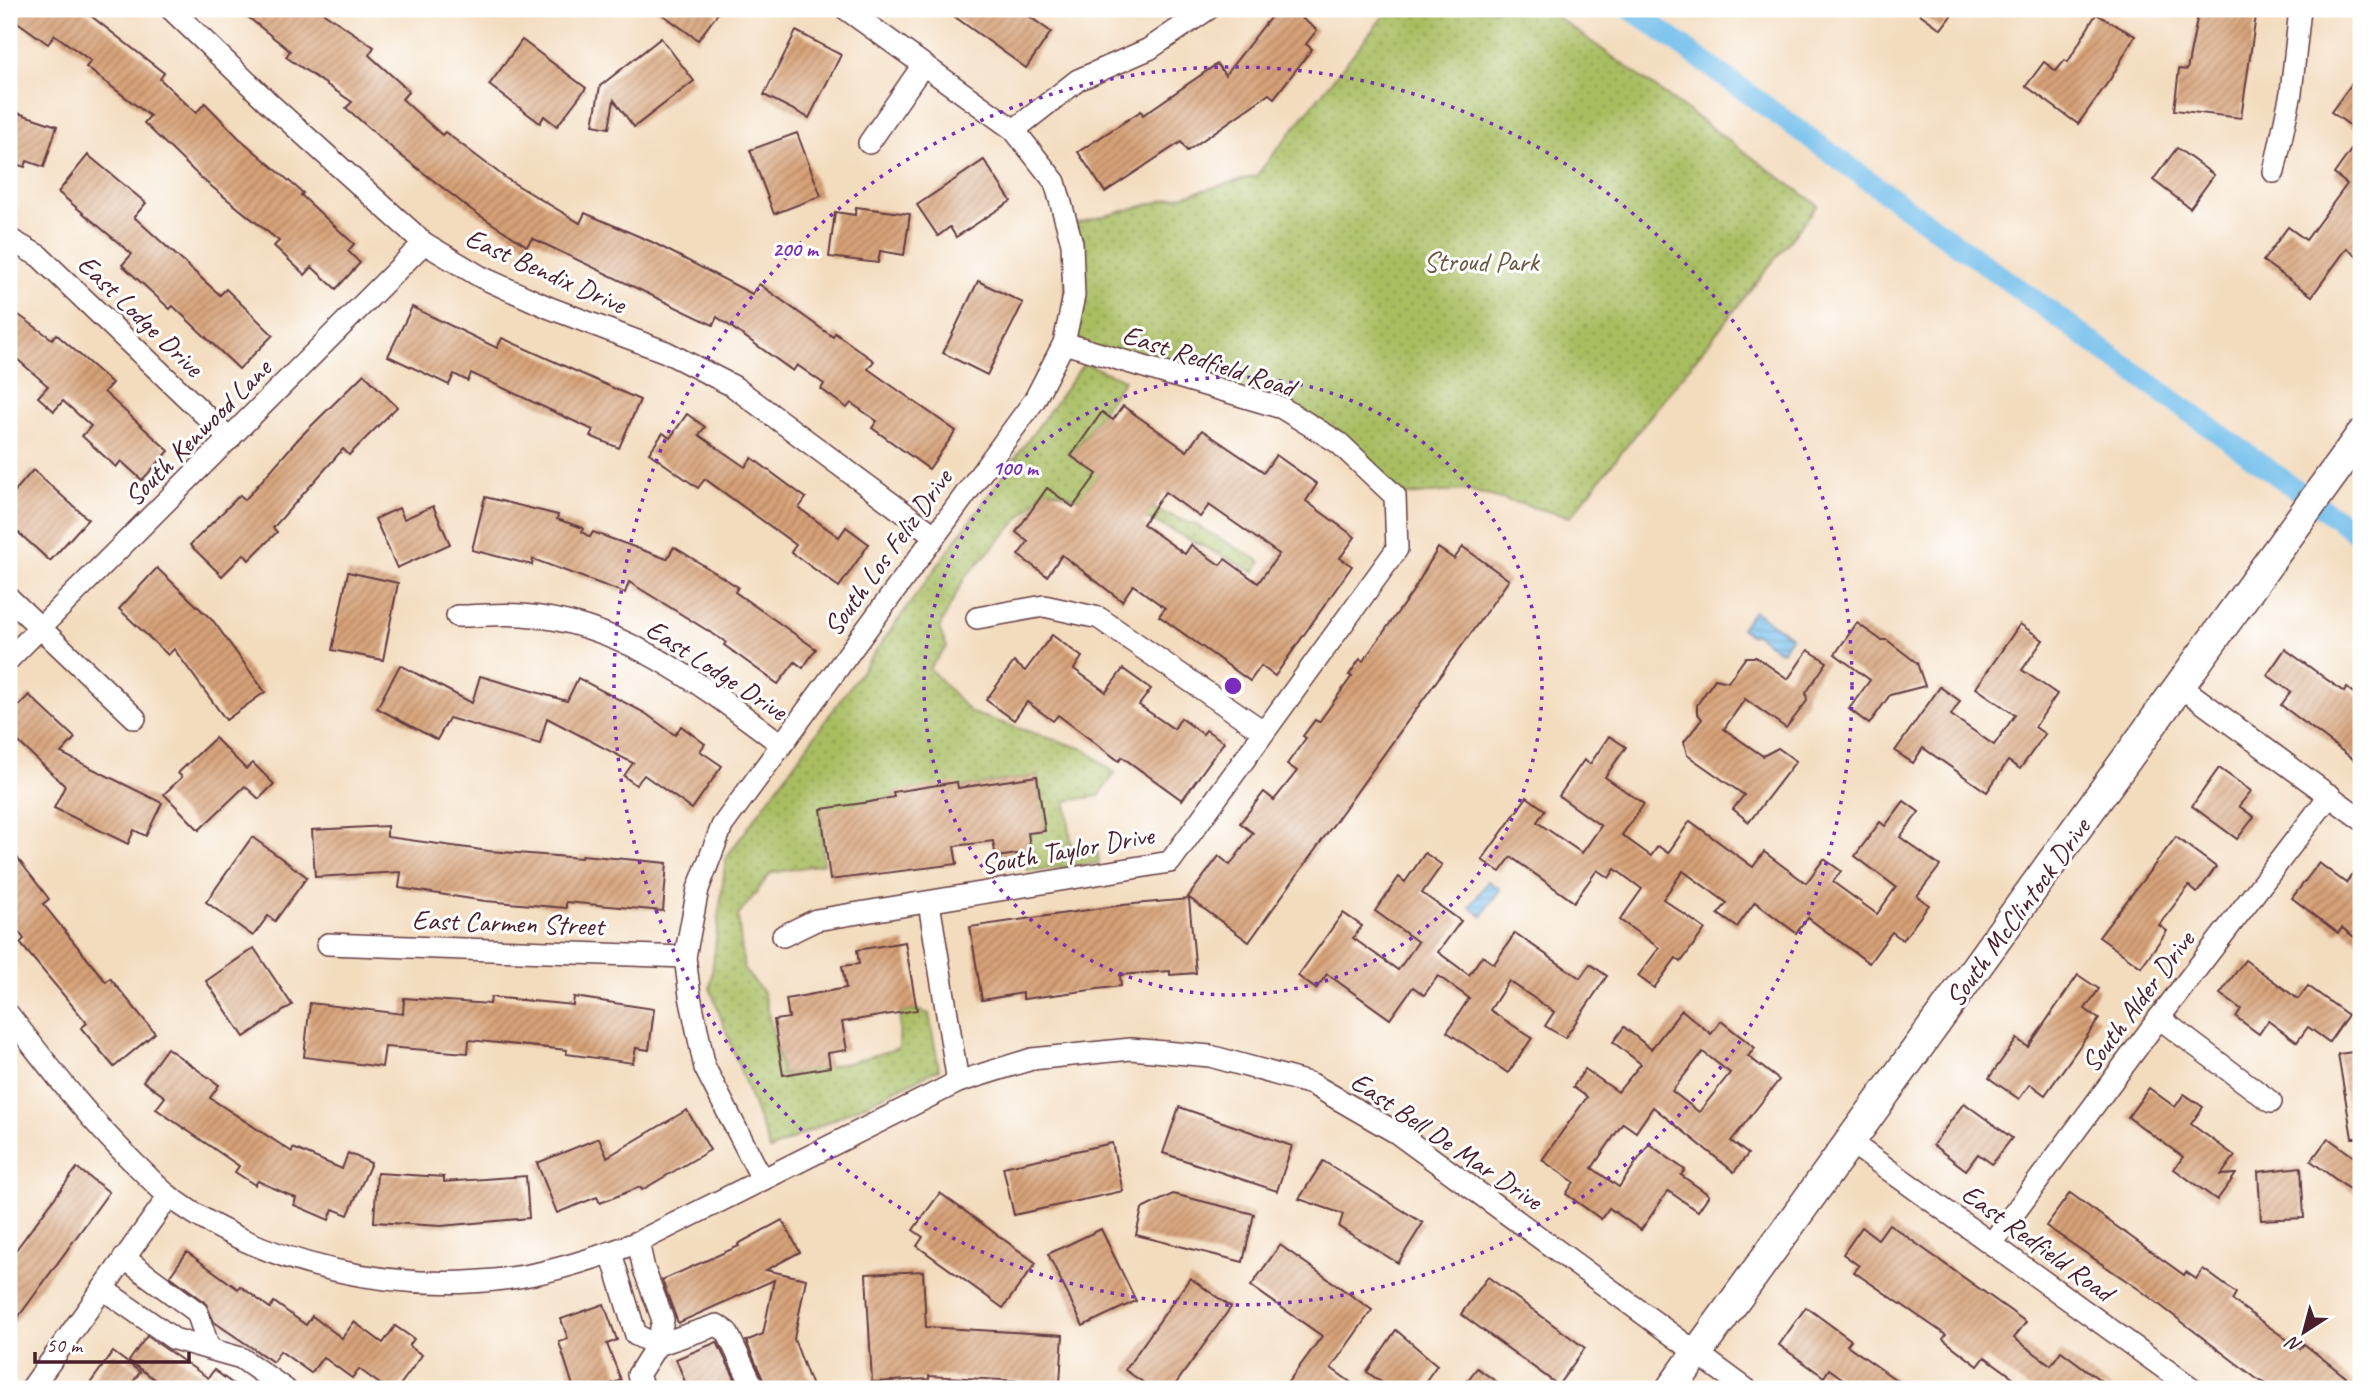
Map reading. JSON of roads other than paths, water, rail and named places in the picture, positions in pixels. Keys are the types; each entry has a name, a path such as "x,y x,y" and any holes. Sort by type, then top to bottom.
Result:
{"main road":[{"name":"South McClintock Drive","path":"1671,1389 2361,435"}],"street":[{"name":"East Bendix Drive","path":"171,9 271,105 424,243 481,277 550,308 666,352 733,386 934,535"},
{"path":"846,9 1014,130 1078,80 1149,49 1208,9"},
{"path":"2274,172 2291,93 2300,9"},
{"path":"869,143 923,65"},
{"name":"South Los Feliz Drive","path":"762,1179 705,1068 685,957 698,889 722,825 1034,401 1064,343 1073,296 1072,243 1055,182 1014,130"},
{"name":"East Lodge Drive","path":"9,239 39,256 230,439"},
{"name":"South Kenwood Lane","path":"9,659 424,243"},
{"name":"East Redfield Road","path":"1064,343 1282,408 1339,443 1395,496"},
{"name":"South Taylor Drive","path":"783,936 816,920 1170,862 1397,549 1395,496"},
{"path":"9,598 135,718"},
{"path":"977,618 1044,606 1099,618 1264,732"},
{"name":"East Lodge Drive","path":"457,617 522,615 586,627 639,646 689,677 781,744"},
{"path":"2180,686 2361,819"},
{"name":"South Alder Drive","path":"1992,1243 2159,1017 2330,795"},
{"path":"929,903 958,1082"},
{"name":"East Carmen Street","path":"328,944 685,957"},
{"path":"2159,1017 2271,1102"},
{"name":"East Bell De Mar Drive","path":"10,1018 91,1121 169,1196 223,1230 307,1264 372,1277 441,1284 512,1278 587,1262 611,1253 958,1082 1032,1059 1131,1049 1210,1056 1312,1084 1397,1133 1746,1389"},
{"name":"East Redfield Road","path":"1850,1142 2193,1389"},
{"path":"31,1389 169,1196"},
{"path":"638,1242 644,1269 663,1320 657,1345 638,1375 643,1389"},
{"path":"611,1253 636,1335 657,1345 717,1325 727,1332 754,1389"},
{"path":"124,1258 197,1312 209,1348"},
{"path":"103,1289 174,1339 241,1358 285,1389"},
{"path":"152,1324 173,1295"}],"water":[{"path":"1754,611 1791,637 1781,652 1754,633 1751,636 1741,628"},
{"path":"1488,881 1500,889 1482,916 1470,907"}],"waterway":[{"path":"1631,9 2361,536"}],"park label":[{"name":"Stroud Park","path":"1481,261"}]}
